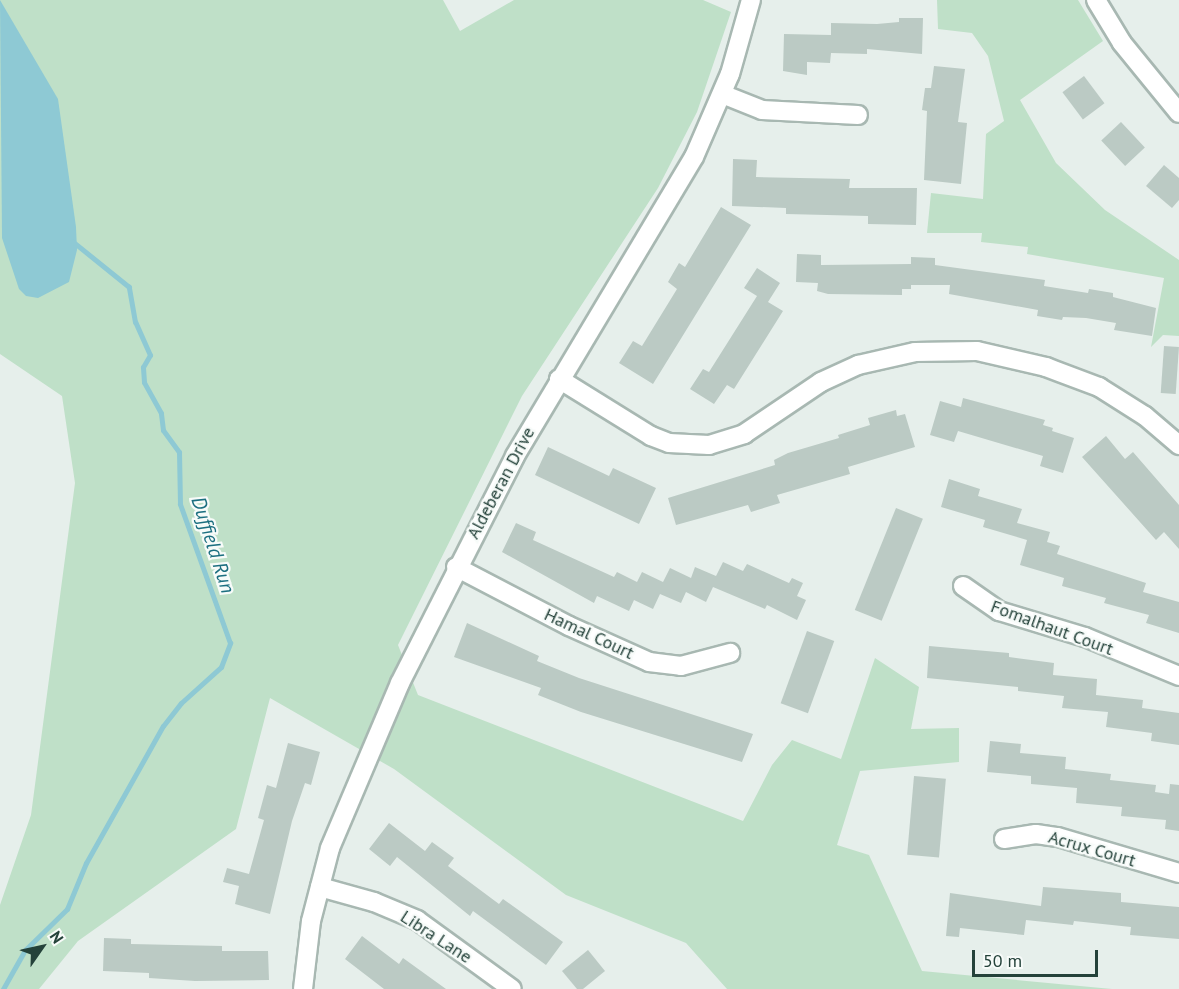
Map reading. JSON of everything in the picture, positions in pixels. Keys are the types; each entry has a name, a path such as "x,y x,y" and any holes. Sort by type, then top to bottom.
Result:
{"street":[{"path":"1096,0 1122,43 1179,113"},
{"name":"Aldeberan Drive","path":"303,989 320,887 330,848 365,760 456,567 559,379 682,180 722,94 749,1"},
{"path":"722,94 762,110 858,116"},
{"path":"559,379 651,436 669,443 710,445 744,434 821,382 858,365 915,352 978,351 1046,367 1098,387 1145,416 1179,446"},
{"name":"Hamal Court","path":"456,567 569,626 649,662 681,666 730,653"},
{"name":"Fomalhaut Court","path":"963,586 999,611 1103,644 1179,676"},
{"name":"Acrux Court","path":"1004,839 1036,834 1058,837 1179,873"},
{"name":"Libra Lane","path":"320,887 374,902 417,920 512,989"}],"green space":[{"path":"0,0 443,0 460,31 514,0 703,0 731,12 697,112 658,188 522,396 398,645 418,695 743,821 772,765 792,740 841,759 875,658 919,687 911,729 959,728 959,762 860,771 837,845 869,855 922,971 1112,989 727,989 686,943 566,895 394,769 270,698 236,829 78,941 39,989 0,989 0,905 31,815 75,483 62,396 0,354"},
{"path":"937,0 1078,0 1103,41 1020,100 1056,163 1105,210 1179,260 1179,336 1163,335 1151,347 1164,278 1027,254 1028,247 981,242 982,233 927,233 931,193 983,199 986,134 1004,121 988,56 972,33 938,29"}],"water":[{"path":"0,0 58,99 76,227 77,250 69,282 38,298 26,296 19,289 2,238"}],"building":[{"path":"899,18 923,18 922,54 867,49 867,54 831,53 830,63 807,62 807,75 783,71 784,34 831,35 831,23 877,24 899,22"},
{"path":"934,66 965,69 958,122 967,123 961,184 924,180 927,111 922,110 925,88 931,88"},
{"path":"1084,76 1104,103 1083,119 1062,92"},
{"path":"1121,122 1145,148 1125,166 1101,140"},
{"path":"733,159 757,160 756,177 850,179 849,188 917,188 916,225 868,224 868,216 786,214 786,208 732,206"},
{"path":"1164,165 1179,178 1179,200 1172,208 1146,186"},
{"path":"721,207 751,225 653,384 619,363 633,341 642,346 677,289 668,282 679,263 685,267"},
{"path":"797,254 821,255 821,265 911,264 911,257 935,258 935,265 1045,280 1044,286 1088,293 1089,289 1113,293 1113,297 1156,308 1152,336 1114,330 1116,323 1086,318 1063,317 1062,320 1037,316 1038,310 949,294 950,285 911,285 911,289 902,289 902,295 828,294 817,291 818,283 796,282"},
{"path":"757,268 780,283 768,302 783,311 734,389 727,385 714,404 690,389 703,369 709,372 757,296 744,288"},
{"path":"1164,346 1179,347 1176,394 1161,393"},
{"path":"963,398 1045,420 1043,425 1053,428 1052,431 1074,438 1063,473 1040,466 1043,456 958,431 954,442 930,435 940,401 961,407"},
{"path":"896,410 897,416 905,414 915,447 848,467 850,474 777,495 780,503 751,512 748,505 676,525 668,498 775,465 774,460 788,453 839,438 838,435 870,425 868,418"},
{"path":"1106,436 1125,459 1133,452 1179,505 1179,549 1164,532 1156,540 1082,457"},
{"path":"548,447 609,476 613,468 656,488 639,524 535,475"},
{"path":"949,479 980,489 978,496 1022,509 1017,523 1050,532 1047,542 1060,546 1057,554 1146,583 1143,592 1179,602 1179,633 1146,623 1149,615 1104,603 1106,598 1062,586 1064,578 1020,565 1027,540 983,527 985,520 941,507"},
{"path":"896,508 923,519 882,621 855,610"},
{"path":"516,523 536,532 533,540 614,577 617,572 637,582 642,572 663,582 670,568 691,578 695,567 716,576 723,562 743,571 747,564 789,583 792,578 803,583 797,596 806,600 797,620 767,605 765,609 713,587 706,602 686,592 681,603 660,594 653,609 634,600 629,611 597,596 594,603 502,552"},
{"path":"467,623 539,656 537,661 579,678 753,734 742,762 581,712 538,695 541,688 454,657"},
{"path":"807,631 834,641 808,713 781,703"},
{"path":"929,646 1009,653 1009,657 1054,663 1053,675 1097,679 1096,695 1143,700 1142,708 1179,713 1179,745 1151,741 1152,733 1106,727 1108,712 1062,708 1064,696 1018,691 1018,687 927,678"},
{"path":"990,741 1021,744 1020,753 1066,757 1065,769 1111,774 1110,780 1156,785 1155,792 1169,794 1170,784 1179,785 1179,831 1165,829 1166,820 1121,816 1122,807 1076,803 1077,788 1031,784 1031,776 987,772"},
{"path":"288,743 320,752 311,785 305,783 292,821 270,914 235,904 239,886 223,882 227,868 249,874 264,820 258,818 267,785 276,788"},
{"path":"914,776 946,779 939,857 907,855"},
{"path":"389,823 425,851 432,842 454,858 448,866 499,904 503,899 563,942 546,965 473,911 470,916 397,857 390,866 369,849"},
{"path":"1043,887 1121,893 1121,902 1179,907 1179,939 1130,935 1131,927 1074,921 1073,925 1026,920 1024,935 960,928 959,937 946,936 950,893 1041,906"},
{"path":"362,936 399,964 403,958 446,989 384,989 345,959"},
{"path":"104,938 131,939 131,944 222,946 222,951 268,951 269,980 195,981 149,978 149,973 103,971"},
{"path":"588,950 605,971 583,989 577,989 562,971"}],"waterway":[{"name":"Duffield Run","path":"3,989 25,950 67,909 86,863 163,726 181,703 221,667 230,643 180,504 179,452 163,430 161,413 144,382 143,367 150,355 135,322 129,287 72,241"}]}
